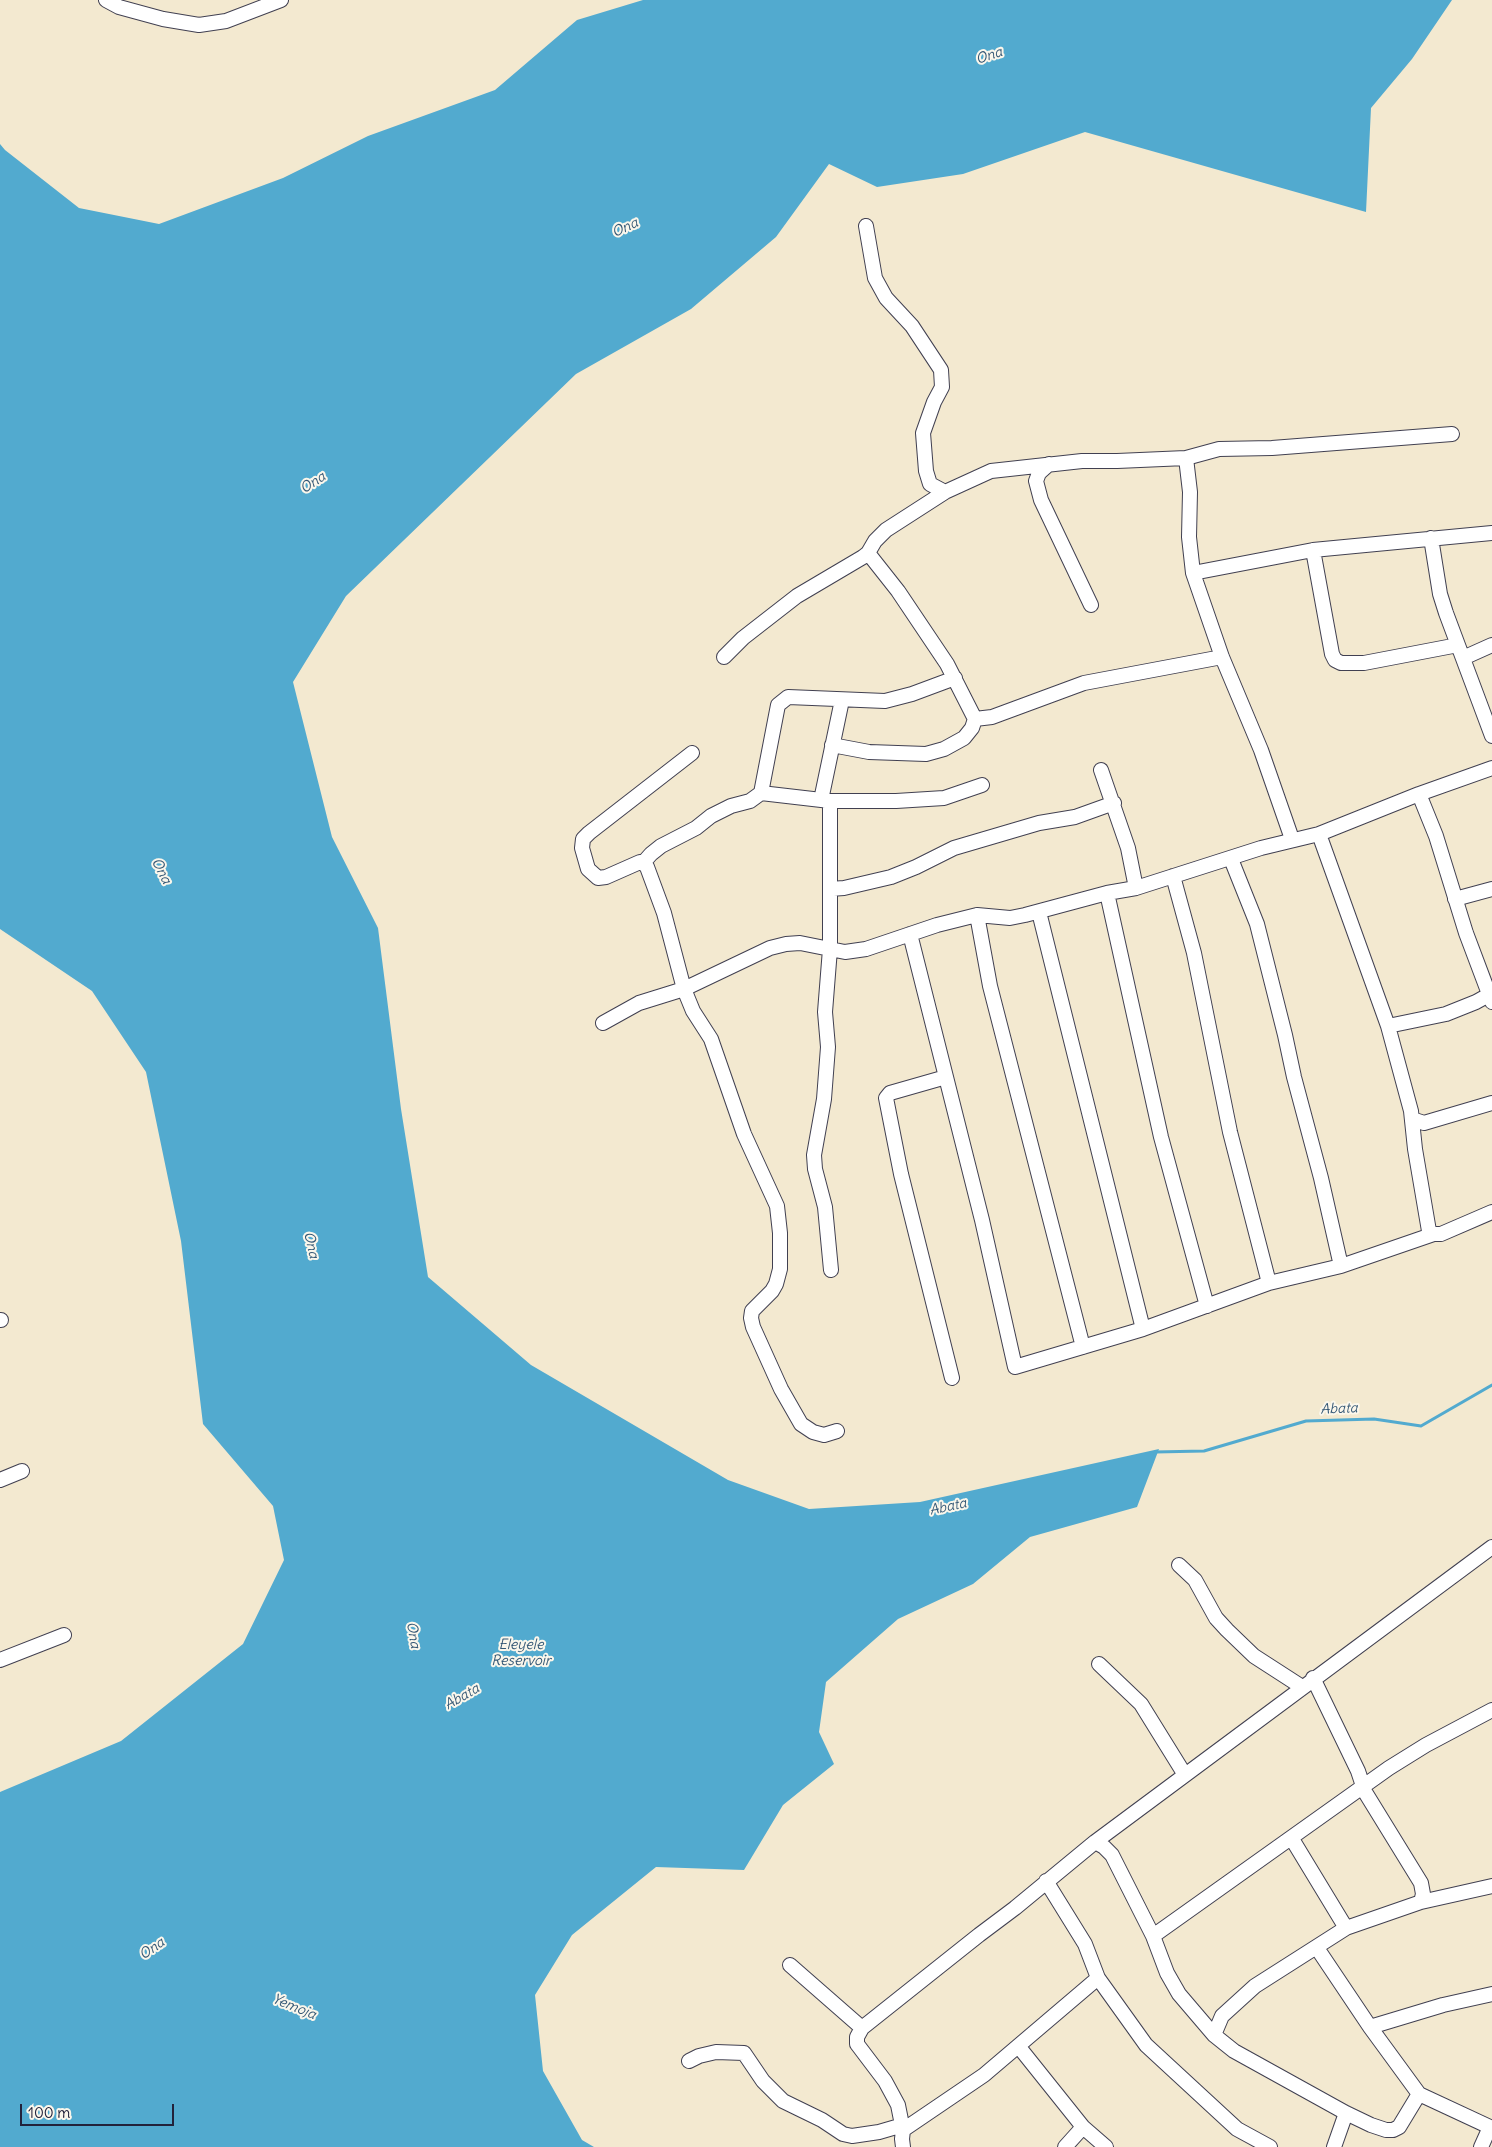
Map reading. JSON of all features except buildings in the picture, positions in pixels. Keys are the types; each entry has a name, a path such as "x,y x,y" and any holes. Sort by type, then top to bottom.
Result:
{"street":[{"path":"106,0 119,7 163,20 199,25 226,21 281,0"},
{"path":"866,226 875,278 886,298 912,326 941,370 942,387 927,419 923,433 926,471 930,484 945,492"},
{"path":"724,657 742,638 797,596 868,553 875,540 886,530 945,492 992,471 1082,461 1186,458 1220,449 1272,448 1452,434"},
{"path":"1186,458 1190,492 1189,537 1193,573 1222,657 1261,750 1292,839"},
{"path":"1049,464 1039,473 1036,481 1041,500 1091,605"},
{"path":"1193,573 1313,550 1492,533"},
{"path":"1431,538 1440,594 1492,736"},
{"path":"1313,550 1332,654 1335,660 1342,663 1364,663 1461,651 1492,645"},
{"path":"832,745 869,752 926,754 944,749 964,738 972,728 975,719 955,678 898,591 868,553"},
{"path":"975,719 992,717 1084,683 1222,657"},
{"path":"761,793 778,705 788,697 884,701 912,694 955,678"},
{"path":"831,1270 824,1207 815,1169 814,1155 826,1077 828,1047 825,1012 830,949 830,889 826,800 832,745 842,700"},
{"path":"692,753 588,833 583,839 582,848 588,869 598,878 606,877 640,862 643,863 661,846 696,828 711,816 732,806 750,801 761,793 826,800 944,798 982,785"},
{"path":"603,1023 639,1003 684,989 747,958 786,944 800,943 845,952 866,949 977,915 1010,918 1107,893 1136,888 1292,839 1319,834 1419,794 1492,768"},
{"path":"1101,770 1128,848 1136,888"},
{"path":"1388,1026 1446,1014 1491,996 1455,899 1436,836 1419,794"},
{"path":"830,889 844,888 891,876 916,867 954,848 1039,823 1075,817 1114,803"},
{"path":"1319,834 1388,1026 1412,1119 1429,1231 1434,1234"},
{"path":"1231,859 1257,924 1342,1266"},
{"path":"643,863 647,867 664,913 684,989 693,1011 711,1039 744,1134 777,1206 780,1233 780,1269 772,1291 752,1311 753,1327 781,1389 801,1424 813,1432 824,1435 837,1431"},
{"path":"1173,876 1194,953 1230,1132 1269,1283"},
{"path":"1455,899 1492,888"},
{"path":"1107,893 1160,1138 1207,1306"},
{"path":"1039,912 1143,1330"},
{"path":"977,915 990,986 1083,1347"},
{"path":"910,934 946,1076 1015,1367 1143,1330 1269,1283 1342,1266 1434,1234 1440,1234 1492,1212"},
{"path":"946,1076 890,1093 886,1098 901,1174 952,1378"},
{"path":"1412,1119 1424,1123 1492,1103"},
{"path":"0,1480 22,1471"},
{"path":"903,2147 903,2127 898,2105 892,2093 858,2044 858,2037 862,2028 978,1935 1015,1908 1095,1842 1464,1567 1490,1553"},
{"path":"1179,1564 1195,1580 1216,1618 1227,1630 1254,1656 1302,1687"},
{"path":"0,1660 64,1635"},
{"path":"1099,1664 1141,1704 1186,1775"},
{"path":"1313,1678 1358,1771 1363,1787 1421,1883 1423,1894 1421,1902"},
{"path":"1154,1936 1363,1787 1426,1745 1492,1710"},
{"path":"1292,1838 1346,1928"},
{"path":"1095,1842 1112,1855 1154,1936 1167,1972 1179,1994 1214,2035 1234,2051 1371,2125 1393,2130 1399,2127 1419,2094"},
{"path":"1046,1881 1085,1944 1098,1978 1116,2006 1155,2055 1237,2129 1270,2147"},
{"path":"1214,2035 1222,2016 1231,2005 1255,1986 1346,1928 1421,1902 1492,1886"},
{"path":"1317,1948 1370,2027 1419,2094 1491,2128 1481,2147"},
{"path":"790,1965 862,2028"},
{"path":"689,2061 699,2056 716,2052 744,2053 763,2081 783,2101 852,2136 879,2132 903,2127 948,2101 1019,2047 1098,1978"},
{"path":"1370,2027 1443,2005 1492,1994"},
{"path":"1019,2047 1083,2128 1106,2147"},
{"path":"1334,2147 1346,2113"},
{"path":"1065,2147 1083,2128"}],"water":[{"name":"Eleyele Reservoir","path":"643,0 1452,0 1412,59 1371,108 1366,212 1085,132 963,174 877,187 829,164 776,237 691,309 576,374 346,596 293,682 332,837 378,928 401,1109 428,1277 531,1365 728,1480 809,1509 920,1502 1159,1449 1137,1507 1030,1537 973,1584 898,1619 826,1682 819,1732 834,1764 783,1805 744,1870 656,1867 572,1935 535,1995 543,2071 582,2140 594,2147 0,2147 0,1792 121,1741 243,1644 284,1560 273,1506 203,1424 181,1241 146,1072 92,991 0,929 0,144 5,150 79,208 159,224 283,178 368,136 495,90 577,20"}],"waterway":[{"name":"Abata","path":"1155,1452 1204,1451 1306,1421 1374,1419 1421,1426 1492,1385"}],"water label":[{"name":"Ona","path":"989,56"},
{"name":"Ona","path":"625,228"},
{"name":"Ona","path":"313,483"},
{"name":"Ona","path":"161,871"},
{"name":"Ona","path":"311,1245"},
{"name":"Ona","path":"413,1635"},
{"name":"Ona","path":"152,1949"},
{"name":"Yemoja","path":"294,2007"}]}
